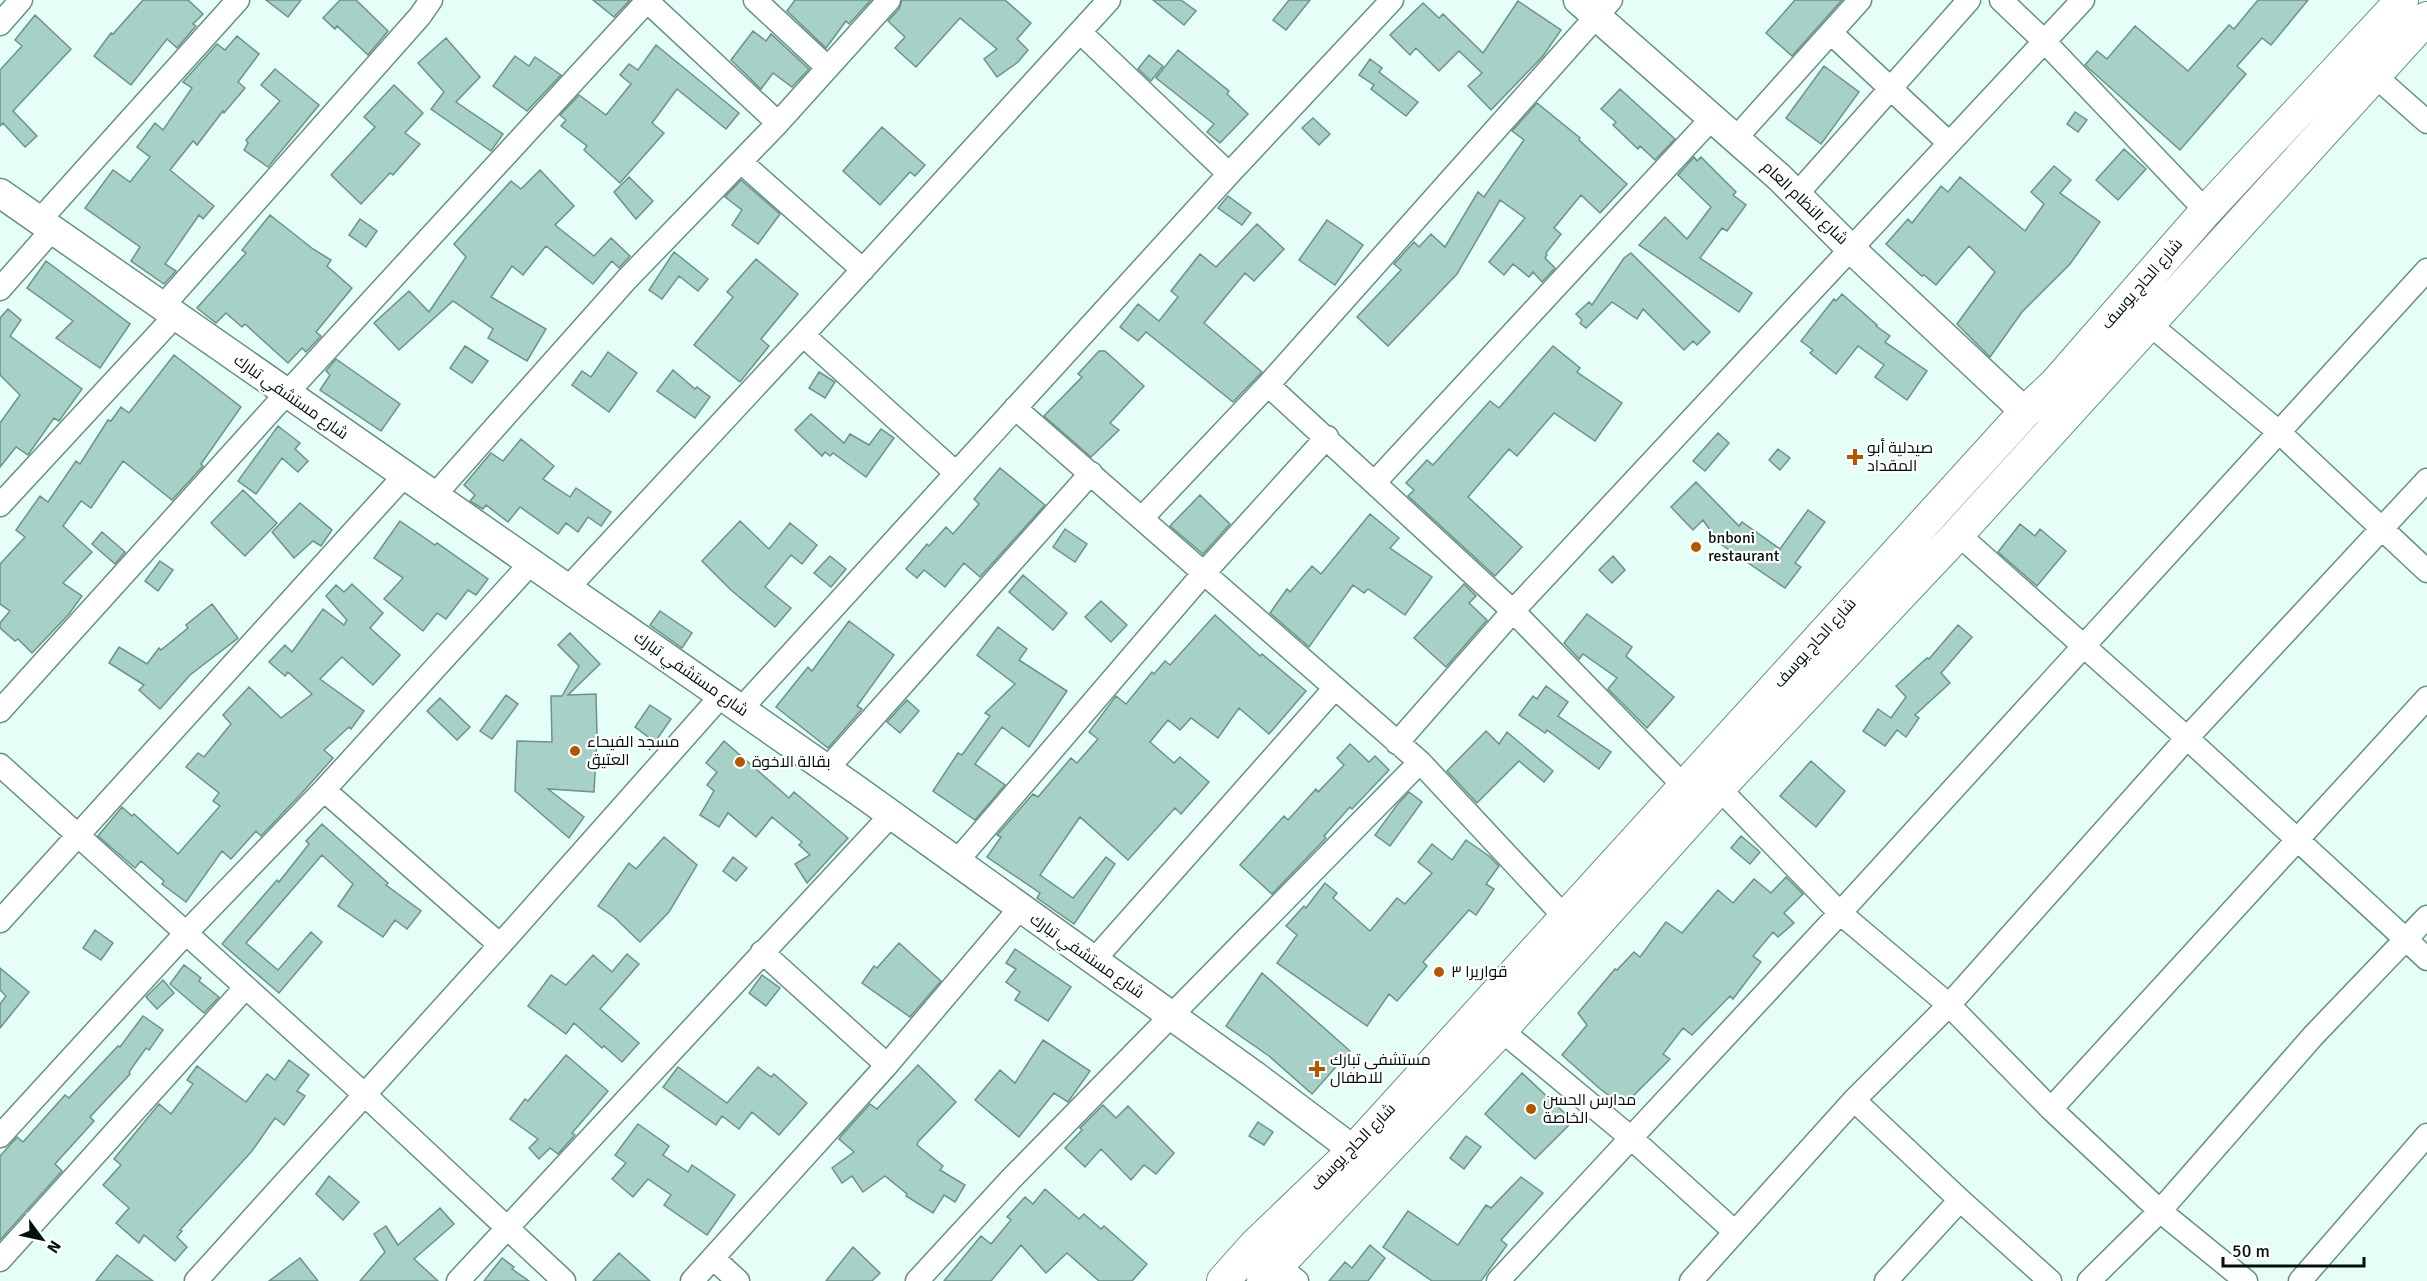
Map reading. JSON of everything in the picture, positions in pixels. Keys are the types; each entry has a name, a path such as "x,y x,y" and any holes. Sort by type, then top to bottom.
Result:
{"main road":[{"name":"شارع الحاج يوسف","path":"1280,1276 1364,1158 1575,928 2025,412 2055,384 2206,211 2402,0"},
{"name":"شارع الحاج يوسف","path":"1701,781 1958,534 2427,18"},
{"name":"شارع الحاج يوسف","path":"1223,1281 1255,1245 1364,1158 1500,1030 1575,928"}],"street":[{"path":"0,24 21,0"},
{"path":"0,289 46,226 238,0"},
{"path":"755,0 827,67"},
{"path":"434,496 627,279 778,123 890,0"},
{"path":"568,588 1109,0"},
{"path":"196,1281 500,945 731,702 956,473 1229,174 1392,0"},
{"path":"1736,138 1860,0"},
{"path":"1797,194 1969,0"},
{"path":"2001,0 2044,41 2206,211"},
{"path":"1397,743 1514,611 2083,0"},
{"path":"0,505 169,312 429,1"},
{"path":"0,711 287,393 648,1 778,123"},
{"path":"1142,518 1268,385 1595,5"},
{"name":"شارع النظام العام","path":"1595,5 2025,412"},
{"path":"1080,32 1229,174"},
{"path":"1831,33 1949,143"},
{"path":"2374,75 2427,122"},
{"path":"1375,482 1713,117"},
{"path":"741,162 863,270"},
{"name":"شارع مستشفي تبارك","path":"0,193 827,769 1171,1015 1364,1158"},
{"path":"1498,1281 1840,913 2427,270"},
{"path":"2148,323 2280,433 2427,571"},
{"path":"803,335 956,473"},
{"path":"1268,385 1701,781 1840,913 1949,1005 2051,1109 2160,1210 2246,1281"},
{"path":"1016,408 1420,762 1575,928"},
{"path":"957,861 1203,574 1327,437"},
{"path":"827,769 1091,473"},
{"path":"0,921 405,476"},
{"path":"1691,1281 1854,1100 1949,1005 2187,738 2427,480"},
{"path":"1958,534 2187,738 2427,959"},
{"path":"0,1136 185,934 324,790 530,564"},
{"path":"1094,960 1335,688"},
{"path":"2051,1109 2427,698"},
{"path":"917,1281 1011,1179 1420,762"},
{"path":"0,765 365,1095 564,1281"},
{"path":"324,790 500,945"},
{"path":"458,1281 891,815"},
{"path":"692,1281 887,1065 1020,908"},
{"path":"2089,1281 2160,1210 2313,1036 2427,917"},
{"path":"762,952 887,1065"},
{"path":"0,1260 245,988"},
{"path":"1500,1030 1630,1137 1735,1232"},
{"path":"1854,1100 2050,1281"},
{"path":"2300,1281 2427,1135"},
{"path":"1886,1281 1960,1200"},
{"path":"713,1258 738,1281"}],"building":[{"path":"143,0 188,0 203,14 193,24 196,26 177,48 167,39 131,85 94,56 111,33 113,34"},
{"path":"266,0 301,0 288,17"},
{"path":"340,0 356,0 388,31 368,55 337,26 335,29 323,18"},
{"path":"593,0 630,0 614,17"},
{"path":"795,0 871,0 849,24 846,21 826,48 787,11"},
{"path":"902,0 1005,0 1031,23 1017,39 1028,50 1018,62 997,77 984,59 997,49 960,18 916,67 895,48 905,37 888,21 899,9"},
{"path":"1153,0 1181,0 1196,11 1184,25"},
{"path":"1289,0 1310,0 1286,30 1273,20"},
{"path":"1795,0 1842,0 1792,56 1766,33"},
{"path":"2258,0 2308,0 2271,45 2262,38 2237,66 2246,74 2180,150 2085,65 2097,51 2107,59 2135,26 2188,71 2229,25 2234,29"},
{"path":"1518,1 1561,30 1543,56 1491,110 1468,86 1482,73 1459,51 1439,71 1416,48 1410,55 1390,35 1423,3 1439,18 1443,14 1483,53"},
{"path":"35,15 71,49 13,111 37,136 25,147 3,123 0,126 0,70 22,46 15,40"},
{"path":"753,31 766,41 771,34 809,69 792,87 773,73 761,89 731,60"},
{"path":"237,36 259,54 238,82 245,88 224,113 223,111 197,145 193,141 170,170 214,206 203,219 199,215 165,264 176,271 164,284 131,261 140,247 85,208 113,170 130,182 150,157 137,147 155,123 163,130 192,88 183,82 217,44 225,50"},
{"path":"446,38 480,77 456,102 503,134 491,151 431,109 444,92 418,63"},
{"path":"656,45 739,113 726,129 677,89 652,123 664,133 620,183 584,150 587,146 561,126 566,120 560,115 579,95 606,115 631,84 620,75 629,64 638,70"},
{"path":"1178,50 1229,91 1227,94 1248,114 1220,143 1207,132 1214,124 1156,78"},
{"path":"1149,55 1163,66 1151,81 1138,69"},
{"path":"515,56 529,66 535,57 561,75 527,111 493,86"},
{"path":"1370,59 1382,68 1379,72 1418,102 1406,116 1371,89 1374,85 1359,75"},
{"path":"1824,66 1859,92 1821,144 1786,118"},
{"path":"275,69 319,105 268,167 244,150 248,143 246,140 280,101 261,85"},
{"path":"394,85 423,113 405,133 420,144 393,175 390,173 361,204 331,175 375,127 364,117"},
{"path":"1620,89 1675,139 1655,160 1640,146 1638,149 1613,125 1616,122 1601,109"},
{"path":"1537,103 1580,138 1579,140 1627,184 1600,213 1581,195 1554,228 1561,234 1546,253 1545,258 1555,268 1542,282 1533,272 1529,277 1513,264 1504,275 1489,262 1525,218 1500,200 1457,274 1388,346 1357,317 1401,270 1394,264 1414,242 1419,247 1431,234 1445,247 1478,192 1484,197 1524,140 1512,131"},
{"path":"2075,112 2087,120 2078,132 2067,124"},
{"path":"1313,118 1330,134 1319,145 1302,128"},
{"path":"882,127 925,165 915,176 910,172 880,205 843,171"},
{"path":"2124,149 2146,169 2118,200 2096,180"},
{"path":"1694,157 1697,161 1701,157 1736,192 1733,195 1746,205 1727,231 1722,228 1700,258 1752,293 1739,312 1639,245 1665,217 1687,239 1711,207 1678,175"},
{"path":"2054,166 2071,180 2060,193 2100,222 2070,264 2022,312 1990,357 1957,324 1995,272 1969,246 1936,285 1924,275 1922,276 1886,244 1908,219 1912,223 1941,186 1948,192 1960,177 2025,231 2044,204 2031,192"},
{"path":"540,170 574,206 555,225 594,256 611,238 630,256 619,268 612,261 593,284 546,246 523,275 512,266 491,297 546,329 527,361 488,338 493,329 453,301 399,350 374,323 409,291 429,312 466,257 454,244 511,181 521,189"},
{"path":"629,177 653,201 636,219 614,192"},
{"path":"741,180 780,214 758,244 732,225 742,210 725,197"},
{"path":"1228,196 1251,213 1242,225 1218,208"},
{"path":"270,215 313,249 331,260 327,266 352,288 316,332 321,336 306,352 302,348 288,363 245,324 242,327 226,313 216,323 197,308 246,253 242,250"},
{"path":"360,219 377,231 366,247 349,235"},
{"path":"1327,220 1363,245 1335,285 1299,260"},
{"path":"1257,224 1284,249 1254,281 1245,273 1204,323 1262,372 1233,402 1146,332 1138,341 1120,327 1138,304 1159,321 1178,297 1171,291 1200,254 1216,267"},
{"path":"674,252 708,279 698,291 679,276 662,299 649,290"},
{"path":"1631,253 1710,332 1697,345 1693,341 1684,350 1643,309 1637,319 1612,302 1586,328 1580,323 1582,320 1576,314 1589,302 1592,305 1624,258"},
{"path":"756,259 798,294 761,339 769,346 740,382 694,345 733,297 727,292"},
{"path":"46,261 130,324 100,368 56,338 73,321 27,288"},
{"path":"1842,294 1890,336 1885,342 1927,371 1907,400 1875,377 1884,365 1858,346 1836,374 1810,353 1813,350 1801,341 1834,299 1836,301"},
{"path":"8,309 21,320 10,336 82,389 59,421 54,418 28,455 16,447 0,467 0,423 20,395 0,375 0,318"},
{"path":"465,346 488,361 472,383 450,368"},
{"path":"1553,346 1580,368 1577,372 1622,403 1595,441 1554,413 1517,456 1509,449 1468,497 1522,547 1495,576 1408,496 1414,490 1406,483 1427,460 1433,465 1490,401 1499,408"},
{"path":"1099,351 1105,351 1144,386 1110,423 1119,430 1091,457 1044,416 1082,377 1078,374"},
{"path":"608,352 637,373 609,412 572,385 582,371 591,377"},
{"path":"174,355 241,407 201,464 203,466 172,500 123,461 91,508 81,501 63,526 92,552 63,583 82,596 69,614 32,653 18,639 15,641 0,628 0,623 10,611 0,604 0,564 25,537 16,530 40,496 48,502 76,461 80,464 108,420 111,421 121,407 129,413"},
{"path":"336,359 400,404 381,431 320,390 330,375 326,371"},
{"path":"673,370 695,389 697,387 710,397 695,418 657,391"},
{"path":"819,372 835,382 825,398 809,388"},
{"path":"811,414 844,443 850,434 869,445 881,429 894,438 866,477 833,453 830,456 825,452 822,456 795,430"},
{"path":"278,426 300,443 295,449 308,461 298,472 282,458 256,494 238,481"},
{"path":"1718,433 1729,443 1705,471 1693,461"},
{"path":"521,439 554,466 543,479 570,497 576,488 611,512 601,526 588,517 578,532 566,523 558,534 520,507 508,522 486,505 483,509 470,501 475,495 464,485 491,453 503,461"},
{"path":"1778,449 1790,458 1780,470 1769,460"},
{"path":"1000,468 1045,505 980,577 964,563 945,587 924,570 917,578 906,569 927,544 929,546 946,527 953,534 979,504 974,499"},
{"path":"1696,482 1739,526 1742,522 1780,549 1808,510 1825,522 1795,563 1801,567 1785,588 1719,543 1703,520 1693,530 1671,507"},
{"path":"243,490 277,523 245,556 211,523"},
{"path":"1200,495 1230,524 1203,554 1170,526"},
{"path":"300,503 332,530 321,546 313,541 294,558 272,532"},
{"path":"1370,514 1399,538 1390,548 1432,577 1405,615 1368,589 1364,593 1353,585 1309,647 1270,613 1287,589 1290,592 1312,566 1321,574"},
{"path":"400,521 435,545 437,543 488,579 476,595 468,590 446,619 437,613 423,631 384,599 403,578 374,558"},
{"path":"740,521 769,549 790,523 817,545 802,564 791,555 765,587 791,608 775,627 731,590 702,561"},
{"path":"2020,524 2035,536 2040,529 2066,551 2037,586 1998,552"},
{"path":"1065,529 1087,544 1075,562 1053,547"},
{"path":"102,532 125,552 115,564 92,544"},
{"path":"830,556 846,569 831,587 814,573"},
{"path":"1613,556 1625,570 1612,583 1599,570"},
{"path":"160,561 173,570 158,591 145,581"},
{"path":"1023,575 1067,613 1053,630 1009,592"},
{"path":"352,584 383,613 370,628 400,655 373,685 342,657 320,679 364,711 351,729 349,727 324,750 333,758 301,794 261,836 256,831 231,859 222,851 186,902 162,884 164,881 141,861 135,868 98,836 122,807 132,816 134,814 178,854 220,806 213,801 219,793 186,767 198,753 204,757 231,724 223,715 249,687 281,718 312,694 288,672 285,676 269,662 285,645 292,652 323,609 344,625 347,620 326,596 336,585 344,592"},
{"path":"1464,584 1476,596 1469,603 1487,620 1446,667 1414,638"},
{"path":"1101,601 1127,625 1111,642 1085,617"},
{"path":"212,604 238,638 190,675 160,709 139,690 144,685 109,663 119,647 147,664 159,648 161,650 188,628 186,625"},
{"path":"660,611 692,633 682,648 650,625"},
{"path":"1587,614 1632,647 1626,656 1674,697 1647,728 1608,689 1617,678 1583,654 1579,659 1564,643"},
{"path":"1215,615 1260,656 1262,654 1306,691 1269,734 1239,708 1218,738 1191,718 1180,730 1168,720 1150,742 1174,763 1180,757 1209,782 1181,814 1175,808 1128,860 1080,817 1040,875 1073,898 1106,857 1115,864 1074,924 1037,898 1040,893 987,857 1001,837 997,835 1033,794 1038,797 1071,758 1077,763 1098,739 1089,732 1116,696 1126,704 1152,672 1154,674 1165,661 1170,665"},
{"path":"849,621 894,655 857,706 862,709 828,748 776,707 808,667 812,671"},
{"path":"1958,625 1972,637 1941,673 1950,683 1915,715 1919,718 1906,737 1897,730 1885,746 1863,731 1878,709 1891,718 1906,697 1896,686 1927,658 1929,659"},
{"path":"998,627 1027,649 1019,660 1067,691 1029,747 1002,727 975,764 1005,785 975,820 933,791 958,753 962,755 990,716 985,713 1015,684 977,655"},
{"path":"570,633 600,664 568,695 596,694 597,736 594,792 548,789 584,817 569,838 515,791 517,741 552,742 551,696 562,696 579,666 558,645"},
{"path":"1546,686 1568,702 1558,716 1611,752 1599,769 1547,730 1545,733 1519,715 1533,696 1537,699"},
{"path":"506,695 518,704 492,739 480,731"},
{"path":"440,698 470,727 457,740 427,711"},
{"path":"907,700 919,711 900,733 887,722"},
{"path":"650,705 671,719 655,742 635,727"},
{"path":"1486,731 1499,744 1507,732 1553,771 1544,782 1519,761 1477,803 1447,771"},
{"path":"724,741 789,798 794,792 848,838 807,883 795,864 810,855 799,845 802,842 772,817 756,837 728,813 719,827 700,815 714,791 707,785 717,772 706,763"},
{"path":"1350,744 1369,762 1375,756 1389,770 1352,809 1350,807 1324,836 1326,838 1272,894 1240,865 1284,816 1288,820 1316,789 1318,792 1344,765 1337,758"},
{"path":"1811,761 1845,791 1816,827 1780,796"},
{"path":"1409,792 1422,802 1390,846 1375,835"},
{"path":"322,824 388,883 386,885 421,911 407,929 395,920 383,937 338,906 353,884 322,855 246,943 278,970 311,932 322,942 279,993 222,944 277,880 279,882 309,844 306,841"},
{"path":"1741,836 1760,852 1750,864 1731,848"},
{"path":"664,837 697,865 669,912 640,942 614,917 598,906 629,863 636,869"},
{"path":"1466,840 1499,866 1486,884 1494,889 1476,915 1469,910 1423,962 1427,966 1397,1001 1389,994 1367,1026 1277,963 1297,935 1286,926 1304,906 1306,908 1325,883 1337,893 1333,898 1370,931 1397,898 1405,904 1432,873 1418,862 1432,844 1452,860"},
{"path":"733,857 747,868 736,881 723,871"},
{"path":"1786,877 1803,894 1784,913 1794,923 1778,937 1773,932 1753,956 1761,962 1733,999 1730,996 1692,1035 1683,1028 1663,1054 1670,1059 1623,1106 1562,1055 1587,1025 1578,1013 1615,969 1617,970 1634,952 1640,957 1666,922 1682,933 1718,890 1733,903 1754,879 1771,893"},
{"path":"95,930 113,943 101,960 83,948"},
{"path":"899,943 941,981 910,1017 862,983 874,966 877,968"},
{"path":"1015,949 1071,987 1048,1021 1015,1000 1020,992 1006,982 1016,969 1006,963"},
{"path":"627,954 639,964 600,1009 639,1043 622,1062 574,1023 566,1034 528,1006 551,975 566,985 593,955 612,972"},
{"path":"184,965 201,978 199,981 219,997 204,1013 170,984"},
{"path":"0,968 29,992 0,1028 0,1004 6,996 0,990"},
{"path":"1262,973 1350,1051 1312,1094 1269,1056 1226,1026"},
{"path":"762,975 780,988 766,1006 749,993"},
{"path":"163,980 174,993 157,1009 146,997"},
{"path":"143,1016 163,1030 149,1050 146,1048 129,1072 130,1074 90,1117 94,1121 55,1164 62,1171 0,1240 0,1156 17,1137 23,1142 65,1095 69,1098 118,1046 120,1047"},
{"path":"1043,1040 1090,1071 1068,1102 1054,1093 1019,1137 975,1100 1000,1070 1015,1083"},
{"path":"566,1055 608,1091 572,1133 575,1135 558,1154 550,1148 539,1159 529,1148 538,1139 510,1119 525,1099 528,1101"},
{"path":"289,1060 309,1075 297,1091 305,1096 284,1125 275,1118 252,1151 180,1230 182,1231 177,1237 187,1247 175,1261 144,1235 139,1243 116,1223 129,1208 103,1185 121,1165 114,1159 159,1104 171,1114 193,1084 187,1080 197,1066 246,1102 267,1074 275,1080"},
{"path":"918,1065 956,1102 917,1145 943,1166 940,1170 965,1185 955,1202 944,1195 933,1213 906,1196 907,1194 885,1176 863,1192 852,1176 842,1183 832,1168 854,1152 839,1139 841,1136 870,1104 877,1109"},
{"path":"678,1067 727,1103 758,1067 771,1077 774,1074 807,1103 779,1135 752,1112 739,1129 722,1116 716,1125 663,1087"},
{"path":"1522,1073 1573,1121 1535,1159 1485,1114"},
{"path":"1103,1105 1116,1118 1128,1106 1174,1153 1156,1174 1144,1165 1131,1180 1101,1149 1085,1167 1065,1148 1082,1130 1080,1128"},
{"path":"1258,1122 1273,1132 1264,1145 1249,1136"},
{"path":"638,1124 669,1146 663,1155 688,1172 692,1165 735,1195 707,1235 664,1205 671,1195 648,1179 633,1197 612,1179 626,1163 615,1155"},
{"path":"1466,1136 1481,1147 1464,1169 1450,1158"},
{"path":"329,1176 359,1202 343,1220 316,1194"},
{"path":"1521,1177 1543,1193 1501,1240 1507,1245 1481,1281 1432,1281 1383,1247 1408,1211 1458,1245 1486,1205 1491,1208"},
{"path":"1045,1189 1079,1219 1084,1214 1101,1229 1104,1226 1147,1264 1132,1281 1099,1281 1067,1253 1046,1273 1021,1245 991,1281 944,1281 981,1236 991,1244 1011,1220 1007,1217 1025,1197 1033,1204"},
{"path":"440,1208 454,1224 414,1259 438,1281 360,1281 385,1252 374,1234 386,1226 398,1245"},
{"path":"1370,1245 1385,1258 1368,1281 1329,1281 1345,1262 1352,1268"},
{"path":"853,1247 880,1273 872,1281 826,1281"},
{"path":"619,1253 650,1281 593,1281"},
{"path":"117,1255 153,1281 96,1281"},
{"path":"300,1258 318,1281 269,1281"},
{"path":"502,1258 514,1267 512,1269 529,1281 484,1281"}],"place":[{"name":"صيدلية أبو المقداد","path":"1855,457"},
{"name":"bnboni restaurant","path":"1696,547"},
{"name":"مسجد الفيحاء العتيق","path":"575,751"},
{"name":"بقالة الاخوة","path":"740,762"},
{"name":"قواريرا ٣","path":"1439,972"},
{"name":"مستشفى تبارك للاطفال","path":"1317,1069"},
{"name":"مدارس الحسن الخاصة","path":"1531,1109"}]}
